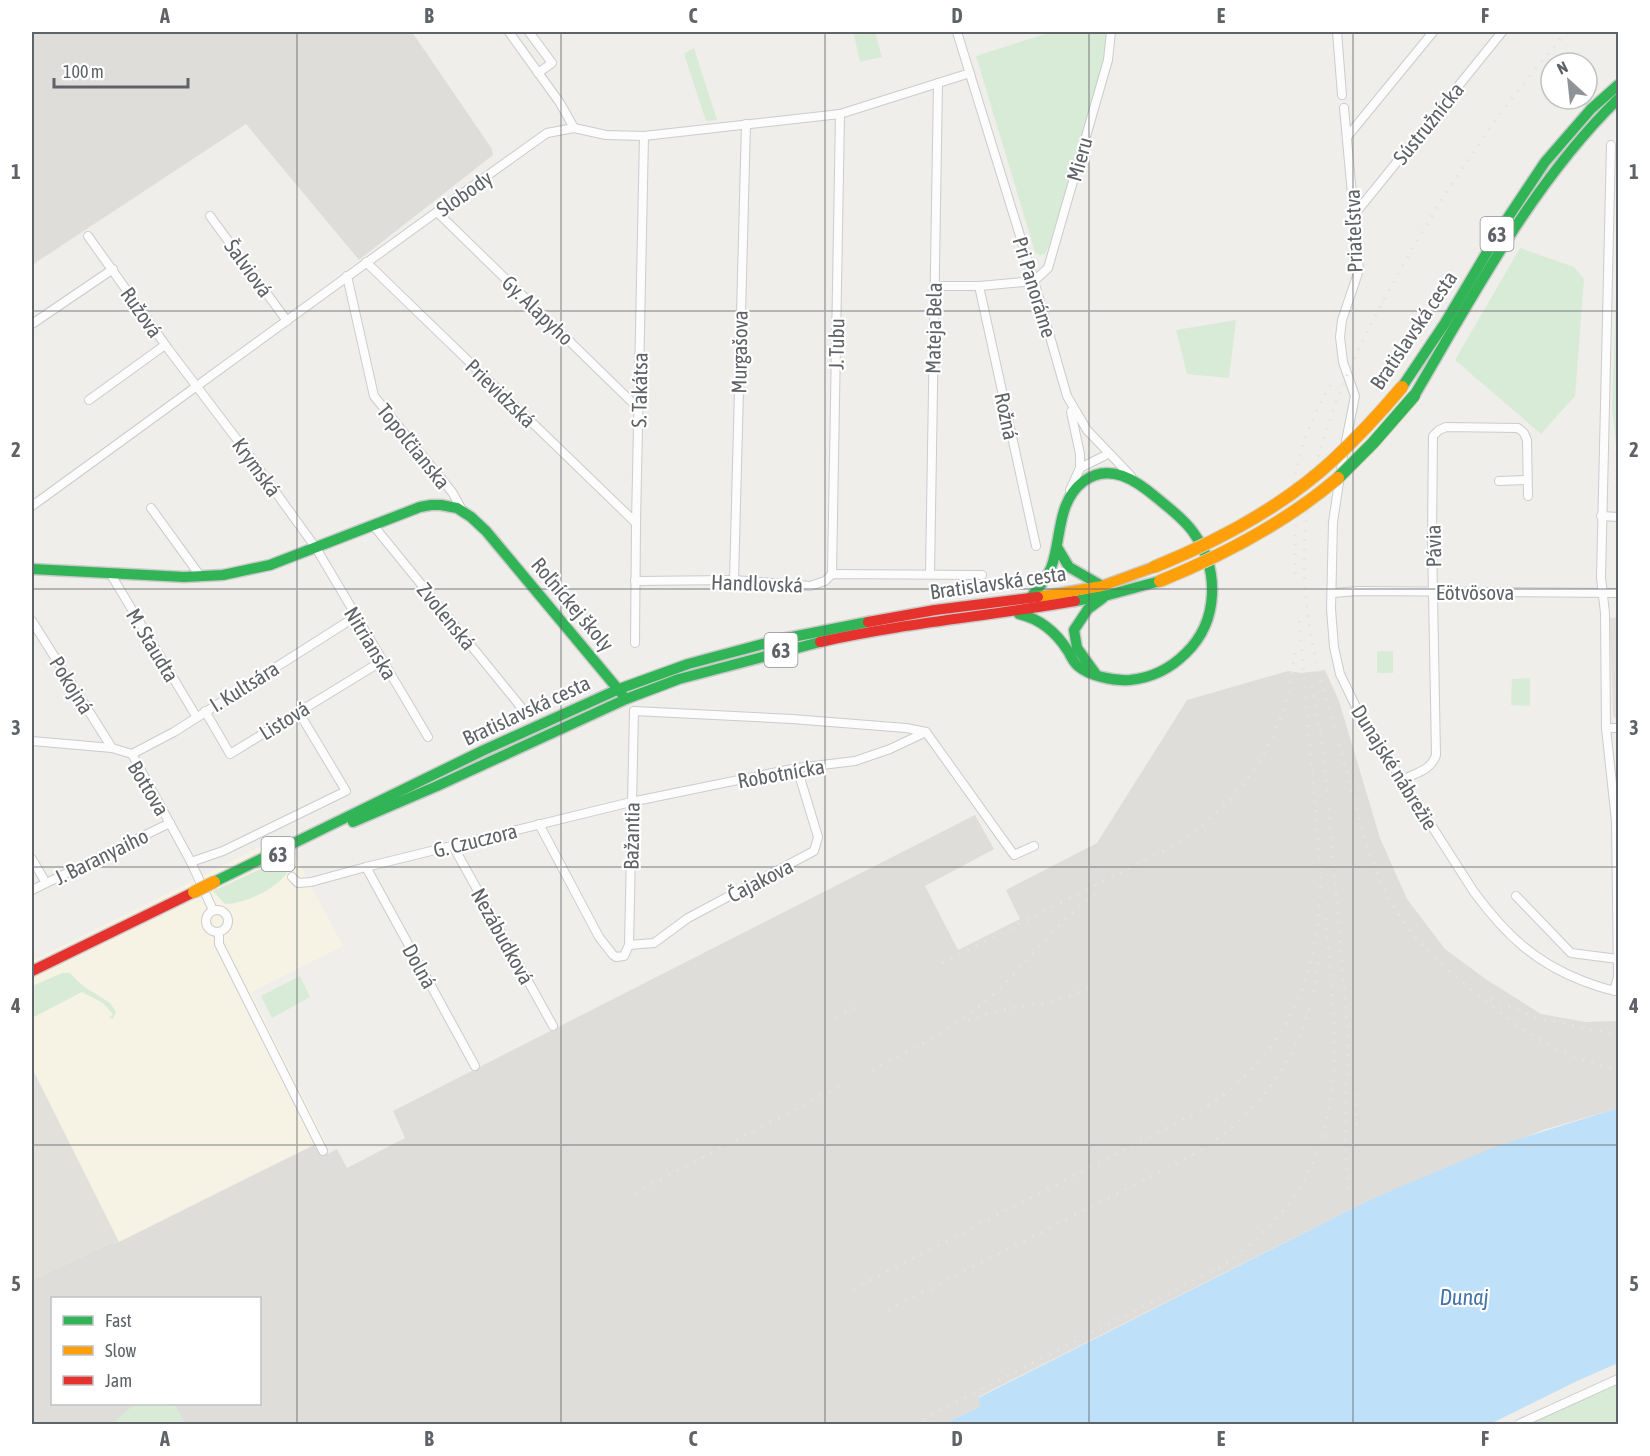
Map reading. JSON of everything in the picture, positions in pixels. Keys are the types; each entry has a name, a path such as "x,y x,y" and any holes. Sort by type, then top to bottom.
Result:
{"main road":[{"name":"Bratislavská cesta","path":"32,971 214,882 437,786 622,694 688,664 792,637 923,612 1105,591 1226,533 1294,492 1321,472 1402,387 1449,317 1491,242 1517,202 1570,132 1618,85"},
{"name":"Bratislavská cesta","path":"622,694 781,651 909,626 1006,613 1160,581 1266,529 1330,485 1414,396 1527,208 1582,135 1618,99"},
{"path":"1006,613 1032,616 1047,625 1059,636 1077,666 1104,678 1122,680 1140,678 1165,670 1199,639 1212,606 1212,577 1192,530 1136,480 1112,474 1095,476 1078,487 1064,504 1059,525 1058,547 1051,569 1030,598"},
{"path":"32,568 201,577 248,571 431,504 449,504 461,508"},
{"name":"Roľníckej školy","path":"461,508 486,531 622,694"},
{"path":"1058,547 1069,567 1105,591 1088,609 1074,630 1077,648 1096,674"},
{"name":"Bratislavská cesta","path":"32,976 71,953"}],"street":[{"path":"509,32 568,115 574,128"},
{"path":"529,32 552,63 538,73"},
{"name":"Pri Panoráme","path":"957,32 1067,396 1087,430 1136,480"},
{"name":"Mieru","path":"1034,281 1048,268 1108,60 1111,32"},
{"path":"1347,137 1433,32"},
{"name":"Sústružnícka","path":"1354,215 1502,32"},
{"path":"1337,33 1342,95"},
{"name":"Slobody","path":"32,506 366,262 547,134 574,128 606,135 644,136 840,114 970,73"},
{"name":"Mateja Bela","path":"930,573 938,83"},
{"name":"Priateľstva","path":"1343,456 1355,396 1343,362 1340,337 1342,320 1359,270 1344,108"},
{"name":"J. Tubu","path":"832,573 840,114"},
{"name":"Murgašova","path":"734,580 746,124"},
{"name":"S. Takátsa","path":"635,643 644,136"},
{"path":"1611,145 1601,516 1606,728 1616,821 1618,943 1616,991"},
{"name":"Gy. Alapyho","path":"437,212 638,408"},
{"name":"Šalviová","path":"210,216 287,321"},
{"name":"Ružová","path":"88,236 197,387"},
{"name":"Prievidzská","path":"366,262 636,524"},
{"path":"32,324 112,269"},
{"name":"Topoľčianska","path":"347,276 374,396 452,492 461,508"},
{"path":"934,286 980,286 1034,281"},
{"name":"Rožná","path":"980,286 1035,546"},
{"path":"90,400 165,345"},
{"name":"Krymská","path":"197,387 316,548"},
{"path":"1064,504 1080,468 1079,441 1067,396"},
{"name":"Pávia","path":"1402,780 1425,770 1434,762 1436,755 1432,440 1436,433 1446,427 1518,428 1527,440 1528,496"},
{"path":"1080,468 1108,454"},
{"path":"1095,476 1108,454"},
{"name":"Dunajské nábrežie","path":"1343,456 1333,522 1332,632 1340,674 1358,711 1493,918 1533,956 1564,974 1616,991"},
{"path":"1499,481 1527,480"},
{"path":"151,508 201,577"},
{"path":"1601,516 1618,517"},
{"name":"Zvolenská","path":"373,525 521,707"},
{"name":"Nitrianska","path":"316,548 355,617 428,736"},
{"name":"M. Staudta","path":"110,573 196,716"},
{"name":"Handlovská","path":"635,581 734,580 810,586 825,581 832,573 982,575"},
{"name":"Eötvösova","path":"1333,593 1618,592"},
{"name":"I. Kultsára","path":"132,754 174,732 355,617"},
{"name":"Pokojná","path":"32,621 112,748"},
{"name":"Listová","path":"205,711 230,754 382,661"},
{"name":"Roľníckej školy","path":"622,694 634,711"},
{"path":"191,862 223,851 346,791 298,711"},
{"path":"634,711 792,719 906,728 926,732 1014,855 1034,846"},
{"name":"Bažantia","path":"629,945 634,711"},
{"path":"1606,728 1618,728"},
{"name":"Robotnícka","path":"631,802 797,768 855,761 882,752 926,732"},
{"name":"Bottova","path":"32,741 112,748 132,754 191,862 213,910"},
{"name":"Čajakova","path":"629,945 654,943 688,918 814,851 818,837 797,768"},
{"name":"G. Czuczora","path":"292,877 298,883 319,880 631,802"},
{"name":"J. Baranyaiho","path":"32,890 170,823"},
{"path":"539,824 608,951 616,957 621,957 627,953 629,945"},
{"name":"Nezábudková","path":"453,846 553,1026"},
{"path":"32,859 46,883"},
{"name":"Dolná","path":"366,867 475,1066"},
{"path":"1516,896 1571,953 1618,959"},
{"path":"219,932 210,930 206,924 207,916 213,910 223,912 227,918 226,926 219,932 219,944 323,1151"},
{"path":"1519,1425 1618,1379"}],"shaded area":[{"path":"32,32 412,32 492,149 493,155 359,260 246,124 32,265"},
{"path":"1618,617 1618,720 1613,716 1610,618"},
{"path":"1325,670 1339,701 1380,838 1407,899 1445,949 1487,980 1541,1014 1586,1022 1618,1021 1618,1108 1543,1130 1369,1200 978,1397 981,1406 944,1424 185,1424 175,1405 261,1405 261,1297 51,1297 51,1405 134,1405 113,1424 32,1424 32,1280 111,1243 119,1242 314,1145 316,1149 324,1145 328,1154 337,1149 347,1168 405,1138 393,1111 975,815 994,849 925,886 958,950 1020,919 1006,890 1097,843 1187,700 1288,671 1302,673"},
{"path":"284,835 343,946 251,992 327,1144 316,1149 313,1145 119,1242 32,1068 32,961"},
{"path":"32,1068 119,1242 111,1243 32,1280"}],"green space":[{"path":"875,32 882,57 860,62 854,35"},
{"path":"1052,32 1108,32 1102,70 1049,246 1045,254 1040,255 1035,252 976,56"},
{"path":"694,48 717,120 706,121 684,54"},
{"path":"1618,242 1618,462 1612,409"},
{"path":"1520,248 1574,267 1584,279 1575,396 1541,434 1455,360"},
{"path":"1236,320 1229,378 1187,374 1176,330"},
{"path":"1377,651 1393,651 1393,673 1377,673"},
{"path":"1530,678 1530,706 1511,705 1512,679"},
{"path":"284,858 289,860 291,865 287,873 273,887 253,897 225,904 213,891"},
{"path":"62,973 70,973 83,986 110,1003 116,1012 113,1019 109,1018 113,1014 103,1003 82,992 32,1018 32,986"},
{"path":"300,976 310,997 272,1018 261,996"},
{"path":"1618,1383 1618,1424 1527,1424 1578,1399"},
{"path":"134,1405 175,1405 185,1424 113,1424"}],"water":[{"name":"Dunaj","path":"1618,1108 1618,1363 1490,1424 944,1424 981,1406 978,1398 1369,1200 1497,1146"}],"railway":[{"path":"1567,32 1521,87 1458,175 1420,236 1366,335 1344,382 1319,455 1309,500 1305,541 1305,581 1308,619 1325,696 1368,846 1379,878 1403,922 1432,955 1465,985 1526,1031 1578,1058 1618,1069"},
{"path":"1291,512 1292,493 1303,443 1334,379"},
{"path":"1295,574 1295,530 1304,485"},
{"path":"853,1289 1204,1109 1260,1060 1280,1032 1296,1002 1308,971 1316,937 1320,901 1320,863 1299,620"},
{"path":"942,963 1167,849 1194,832 1218,812 1257,765 1272,738 1291,680 1295,648"},
{"path":"1312,686 1324,756 1348,1033 1345,1134 1348,1193"},
{"path":"872,1070 937,1035 982,1004 1070,915 1098,892"},
{"path":"914,1424 1220,1267 1265,1231 1296,1192 1317,1151 1329,1108 1334,1062 1333,1014 1325,911"},
{"path":"888,1310 1189,1157 1239,1121 1260,1099 1294,1049 1314,992 1318,961"},
{"path":"968,1021 990,1012 1050,1002 1088,989"},
{"path":"1491,999 1538,1018 1618,1035"},
{"path":"836,1017 856,1007"},
{"path":"635,1193 842,1085"},
{"path":"1354,1095 1357,1128"}],"traffic: fast":[{"path":"1402,387 1445,323 1505,222 1545,162 1591,109 1618,85"},
{"path":"1414,396 1483,279 1532,203 1587,131 1618,99"},
{"path":"1338,478 1373,443 1414,396"},
{"path":"1019,614 1034,619 1053,632 1075,663 1083,670 1109,679 1138,679 1153,675 1174,663 1197,640 1210,610 1211,578 1202,547 1181,518 1132,480 1104,473 1084,481 1069,499 1064,510 1051,568 1030,598"},
{"path":"32,569 184,577 223,575 270,565 420,507 441,505 457,508 486,531 622,694"},
{"path":"1057,547 1069,567 1102,586"},
{"path":"1075,601 1160,581"},
{"path":"1095,673 1077,648 1074,630 1088,609 1103,598"},
{"path":"214,882 482,751 619,689 688,664 782,639 868,622"},
{"path":"353,822 626,699 679,679 820,642"}],"traffic: slow":[{"path":"1154,567 1248,522 1292,494 1341,452 1402,387"},
{"path":"1160,581 1253,537 1297,509 1338,478"},
{"path":"1038,597 1102,586 1154,567"},
{"path":"194,892 214,882"}],"traffic: jam":[{"path":"868,622 935,610 1038,597"},
{"path":"820,642 883,630 1075,601"},
{"path":"32,971 194,892"}]}
